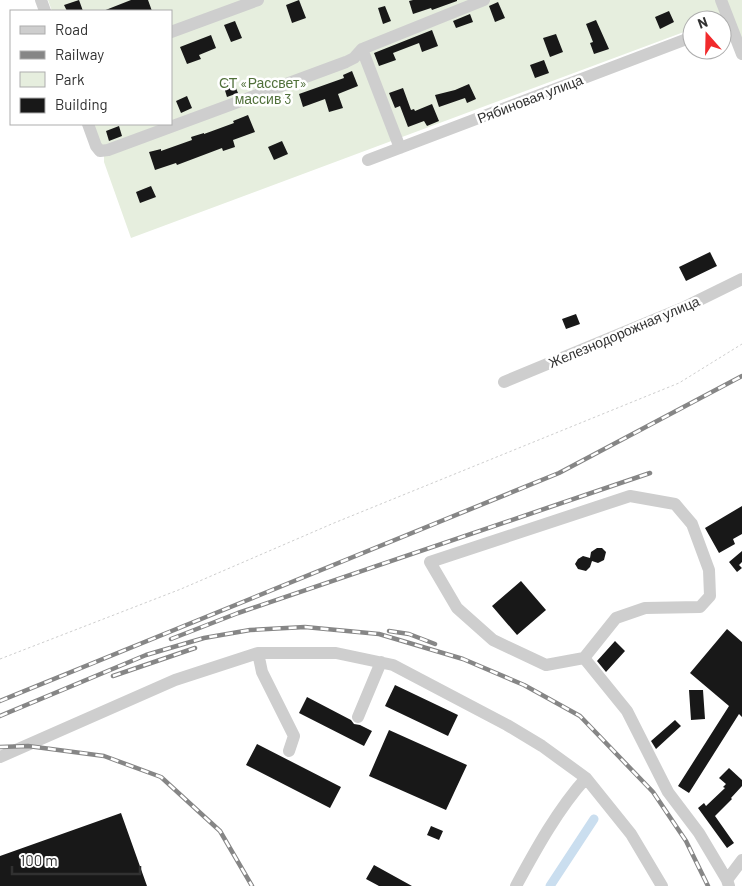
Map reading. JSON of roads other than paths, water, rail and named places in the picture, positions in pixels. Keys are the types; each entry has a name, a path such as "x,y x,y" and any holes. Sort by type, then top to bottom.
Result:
{"street":[{"path":"172,32 258,0"},
{"path":"88,125 96,146 100,151 108,150 346,62 354,58 362,49 484,0"},
{"path":"732,35 742,54"},
{"name":"Рябиновая улица","path":"368,160 682,41"},
{"path":"362,49 400,148"},
{"name":"Железнодорожная улица","path":"504,382 685,307 742,280"},
{"path":"630,496 675,504 692,524 709,570 710,596 700,607 646,608 616,618 584,658 546,665 493,640 457,608 430,562 630,496"},
{"path":"258,653 262,672 294,736 289,751"},
{"path":"0,758 175,680 258,653 336,653 392,665 507,725 542,746 586,778 632,834 662,886"},
{"path":"584,658 627,711 668,792 699,833 728,883 742,860"},
{"path":"358,717 381,662"},
{"path":"516,886 544,838 574,792 586,778"}],"waterway":[{"path":"550,886 594,819"}],"railway":[{"path":"0,701 559,473 742,376"},
{"path":"171,639 238,613 650,473"},
{"path":"0,716 146,655 204,638 250,630 305,627 379,634 463,659 524,685 580,716 653,792 686,841 708,886"},
{"path":"389,631 409,634 435,644"},
{"path":"113,676 195,648"},
{"path":"0,747 28,746 104,756 161,777 220,831 252,886"}],"park label":[{"name":"СТ «Рассвет» массив 3","path":"263,92"}]}
